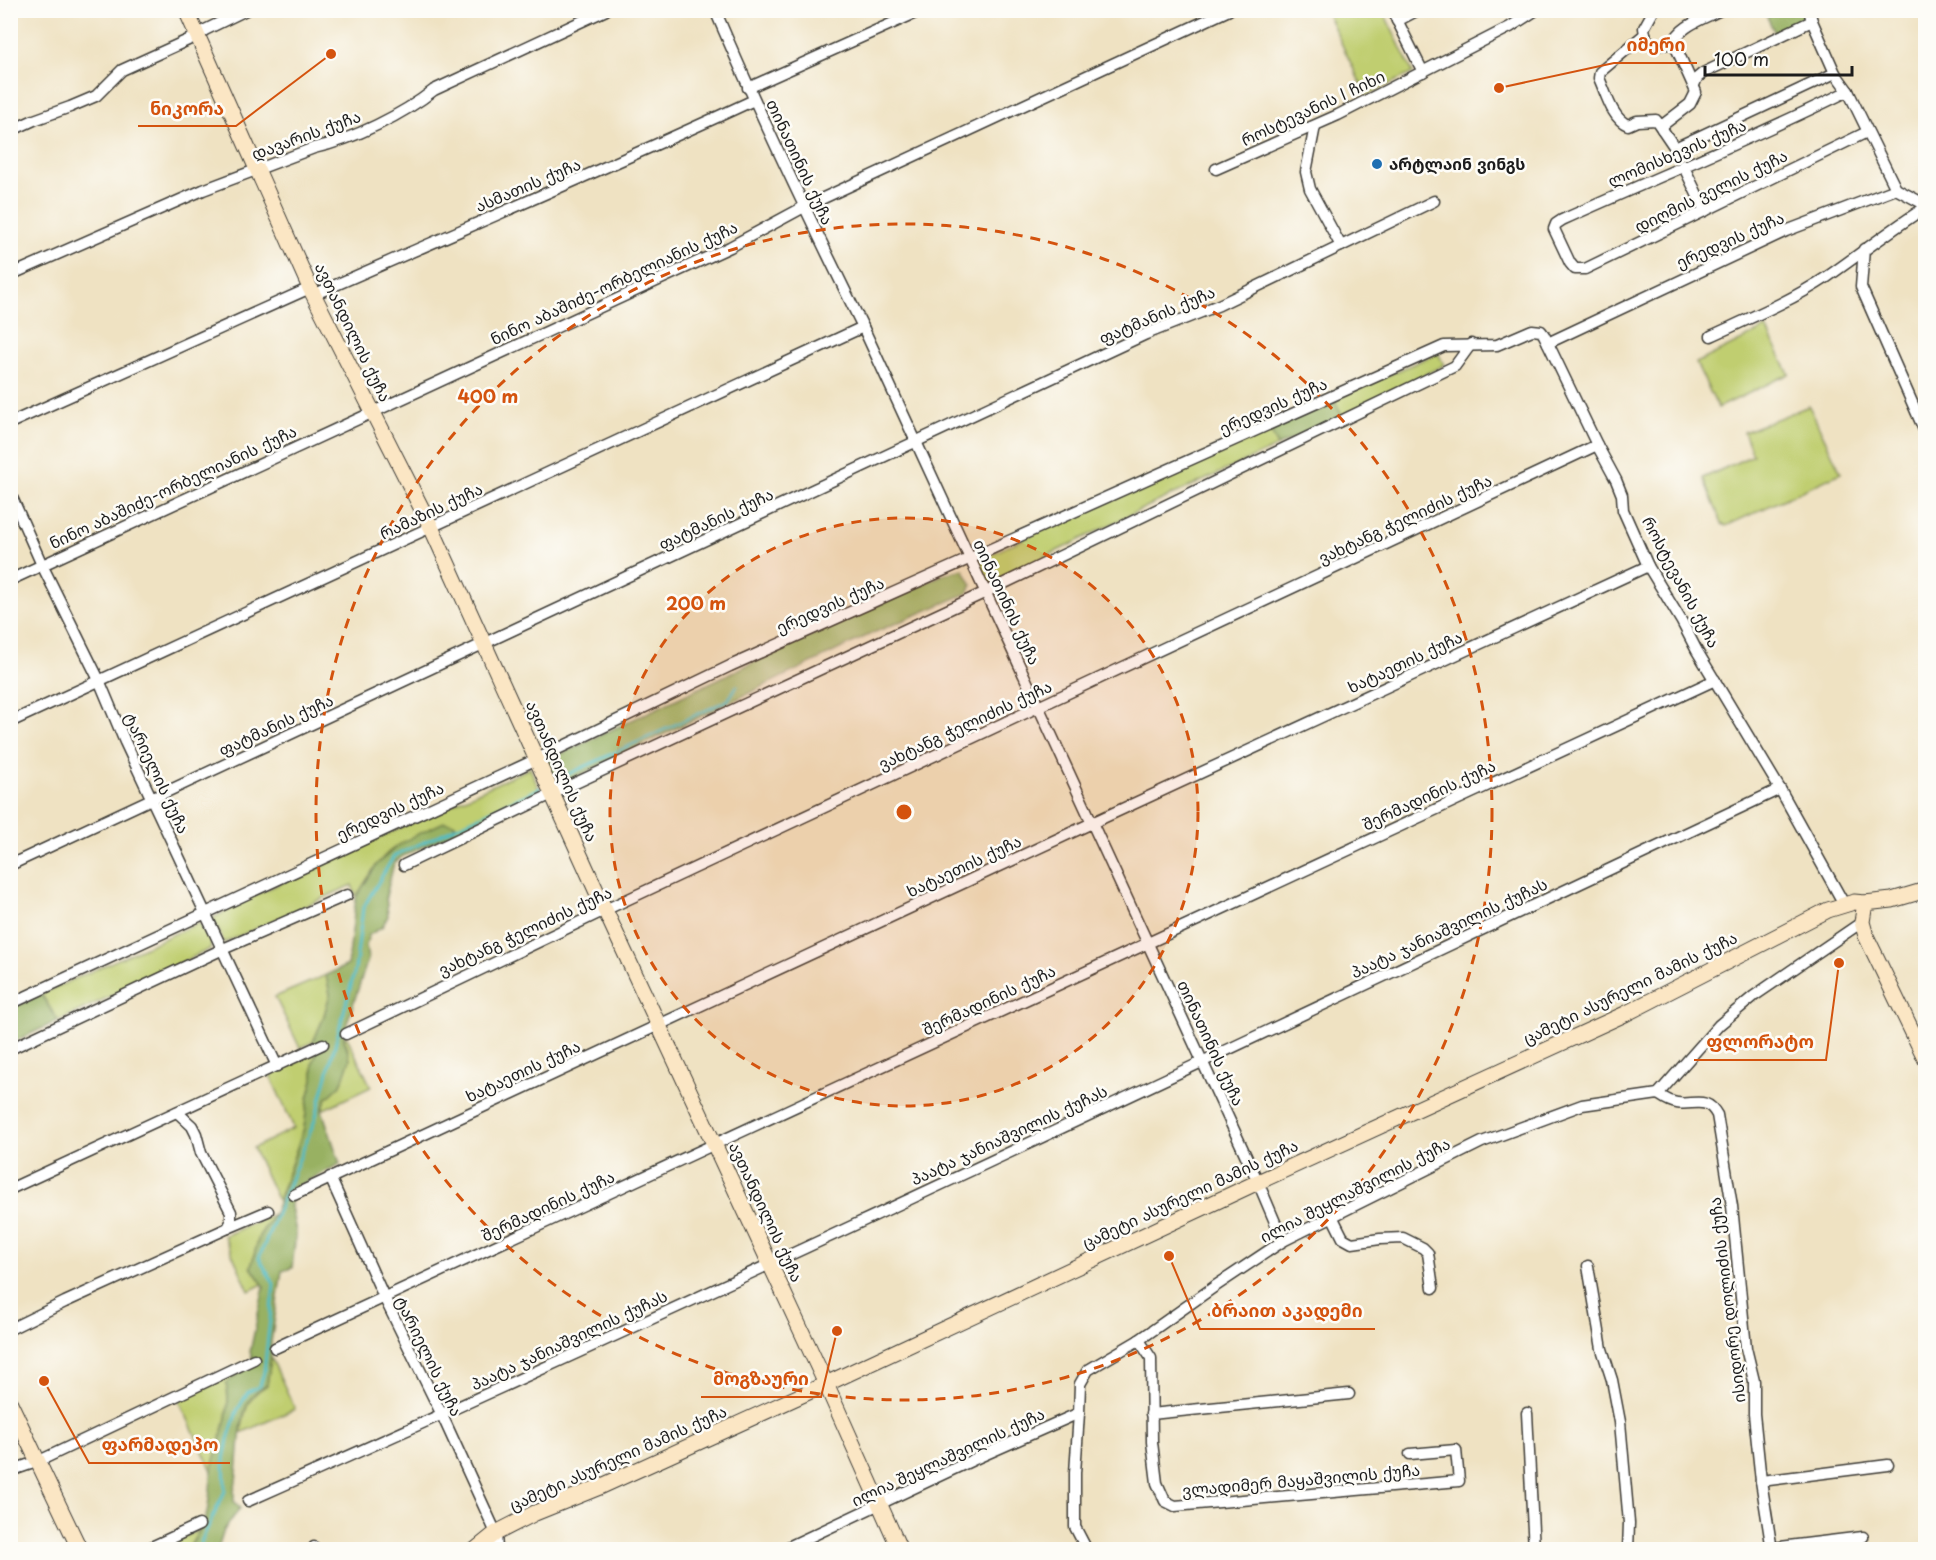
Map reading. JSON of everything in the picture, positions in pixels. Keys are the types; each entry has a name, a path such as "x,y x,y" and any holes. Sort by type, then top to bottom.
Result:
{"street":[{"name":"ავთანდილის ქუჩა","path":"186,10 311,292 431,527 605,910 771,1264 900,1550"},
{"path":"10,131 96,96 122,70 197,36 246,10"},
{"name":"დავარის ქუჩა","path":"10,275 112,229 256,169 314,148 332,144 417,104 434,90 606,10"},
{"name":"თინათინის ქუჩა","path":"715,10 748,88 916,441 1148,942 1283,1241"},
{"path":"748,88 922,10"},
{"name":"ნინო აბაშიძე-ორბელიანის ქუჩა","path":"10,580 730,247 804,207 1229,10"},
{"path":"1392,10 1423,72"},
{"path":"1397,21 1418,10"},
{"name":"როსტევანის I ჩიხი","path":"1216,169 1315,126 1510,27 1536,10"},
{"path":"1654,10 1644,28 1645,38 1652,44 1674,43"},
{"path":"1662,129 1664,124 1690,104 1696,92 1674,43 1676,36 1720,10"},
{"path":"1694,85 1703,73 1811,16 1835,73 1848,92 1896,189 1926,206 1826,278 1773,307 1711,336"},
{"path":"1645,34 1600,72 1599,78 1622,123 1656,120 1675,148 1678,167 1705,211"},
{"path":"1675,148 1835,73"},
{"name":"ლომისხევის ქუჩა","path":"1570,263 1554,229 1556,224 1848,92"},
{"name":"ასმათის ქუჩა","path":"10,423 311,292 633,157 754,100"},
{"path":"1315,126 1306,172 1310,189 1341,246"},
{"name":"დიღმის ველის ქუჩა","path":"1570,263 1575,269 1584,268 1867,132"},
{"name":"ერედვის ქუჩა","path":"1548,343 1786,231 1896,189"},
{"name":"ფატმანის ქუჩა","path":"10,865 1146,334 1219,305 1434,201"},
{"path":"1864,249 1861,287 1926,434"},
{"name":"რამაზის ქუჩა","path":"10,722 863,327"},
{"path":"404,865 986,592 1455,366 1471,344 1497,345 1532,330 1540,331 1548,343"},
{"name":"როსტევანის ქუჩა","path":"1548,343 1616,480 1622,495 1623,510 1648,566 1780,789 1844,904"},
{"name":"ერედვის ქუჩა","path":"10,1004 537,759 730,666 1444,346 1471,344"},
{"name":"ვახტანგ ჭელიძის ქუჩა","path":"346,1034 605,910 1597,445"},
{"name":"ტარიელის ქუჩა","path":"10,493 277,1066"},
{"name":"ხატაეთის ქუჩა","path":"294,1195 1092,822 1648,566"},
{"name":"შერმადინის ქუჩა","path":"275,1348 1715,680"},
{"name":"პაატა ჯანიაშვილის ქუჩას","path":"248,1501 771,1264 1780,789"},
{"name":"ცამეტი ასურელი მამის ქუჩა","path":"475,1550 496,1533 535,1514 826,1384 1625,1014 1828,910 1854,902 1892,900 1926,890"},
{"path":"10,1049 223,949 347,895"},
{"path":"1865,903 1862,922 1866,936 1926,1060"},
{"path":"1658,1094 1719,1025 1754,996 1862,922"},
{"path":"10,1189 323,1044"},
{"name":"ილია შეყლაშვილის ქუჩა","path":"782,1550 977,1458 1079,1413 1080,1384 1088,1371 1139,1340 1283,1241 1482,1142 1582,1105 1658,1094"},
{"name":"ისიდორე დოლიძის ქუჩა","path":"1658,1094 1666,1100 1677,1103 1705,1103 1713,1107 1717,1115 1732,1206 1746,1348 1754,1381 1754,1414 1761,1481 1772,1549"},
{"path":"177,1112 192,1126 201,1153 231,1212 231,1222 228,1228"},
{"name":"ტარიელის ქუჩა","path":"330,1177 496,1533 497,1550"},
{"path":"10,1329 64,1302 268,1211"},
{"path":"1333,1218 1343,1238 1352,1243 1403,1238 1423,1248 1428,1253 1433,1288"},
{"path":"1588,1266 1602,1350 1612,1380 1620,1422 1629,1522 1628,1550"},
{"name":"ვლადიმერ მაყაშვილის ქუჩა","path":"1139,1340 1151,1358 1152,1442 1157,1483 1165,1501 1175,1506 1459,1481 1456,1450 1410,1454"},
{"path":"10,1471 39,1461 254,1359"},
{"path":"1151,1414 1349,1394"},
{"path":"10,1403 80,1550"},
{"path":"1079,1413 1075,1473 1076,1527 1082,1548"},
{"path":"1527,1413 1534,1550"},
{"path":"1761,1481 1888,1465"},
{"path":"145,1550 199,1525"},
{"path":"1772,1549 1863,1537"}],"green space":[{"path":"1815,10 1816,13 1775,33 1764,11"},
{"path":"1326,11 1383,11 1413,73 1366,95"},
{"path":"1766,328 1789,374 1718,408 1696,363"},
{"path":"1438,353 1444,365 1342,416 1334,399"},
{"path":"1334,399 1342,416 1278,446 1270,430"},
{"path":"1809,406 1841,473 1726,526 1722,524 1703,478 1753,455 1744,432"},
{"path":"1270,430 1278,446 1142,509 990,584 986,582 977,562 979,560 1037,532"},
{"path":"963,569 972,585 968,593 873,633 555,787 546,761 944,574"},
{"path":"530,768 541,793 453,833 455,824 402,843 384,856 356,897 352,885 224,943 213,918 257,894"},
{"path":"444,822 455,824 453,833 403,856 394,863 386,896 388,916 382,927 369,935 366,945 368,959 344,1039 350,1059 341,1085 326,1099 322,1110 340,1164 292,1189 291,1207 296,1232 292,1268 282,1271 267,1385 254,1395 243,1416 234,1491 234,1501 240,1508 224,1530 218,1549 188,1550 202,1527 207,1512 214,1459 228,1405 226,1383 254,1364 250,1352 264,1286 251,1267 259,1236 274,1214 304,1128 313,1080 313,1063 317,1052 313,1042 330,994 326,975 348,965 356,897 377,864 396,847"},
{"path":"198,923 211,944 210,949 58,1021 41,994"},
{"path":"326,975 330,994 323,1019 313,1042 300,1048 275,997"},
{"path":"41,994 58,1021 11,1043 11,1009"},
{"path":"347,1037 371,1087 322,1110 326,1099 341,1084 348,1048 344,1039"},
{"path":"317,1052 313,1063 313,1080 304,1128 278,1201 253,1148 294,1128 270,1075"},
{"path":"274,1214 259,1236 251,1267 263,1284 249,1291 224,1236"},
{"path":"271,1357 295,1409 241,1433 248,1405 255,1394 267,1385"},
{"path":"254,1364 226,1383 228,1405 212,1471 179,1400"},
{"path":"200,1529 188,1549 158,1550"}],"waterway":[{"path":"556,780 728,700 737,686"},
{"path":"200,1550 201,1542 225,1491 224,1459 237,1411 248,1392 260,1386 264,1372 274,1284 259,1258 315,1120 355,970 363,908 394,856 540,788"}],"place":[{"name":"ნიკორა","path":"331,54"},
{"name":"იმერი","path":"1499,88"},
{"name":"არტლაინ ვინგს","path":"1377,164"},
{"name":"ფლორატო","path":"1839,963"},
{"name":"ბრაით აკადემი","path":"1169,1256"},
{"name":"მოგზაური","path":"837,1331"},
{"name":"ფარმადეპო","path":"44,1381"}]}
